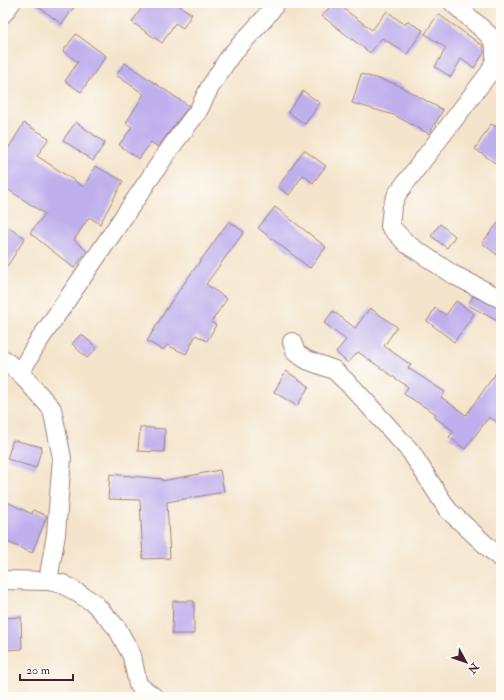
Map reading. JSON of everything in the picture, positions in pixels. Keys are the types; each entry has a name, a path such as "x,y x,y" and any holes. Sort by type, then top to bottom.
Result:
{"street":[{"path":"3,14 11,3"},
{"path":"20,373 36,344 171,147 198,112 210,87 230,56 264,19 276,3"},
{"path":"453,3 489,35 498,47 495,60 490,72 397,194 392,207 390,226 413,248 452,274 501,300"},
{"path":"292,342 296,353 307,360 334,370 354,389 411,452 448,510 501,559"},
{"path":"3,359 20,373 52,409 62,458 56,534 48,581"},
{"path":"3,580 48,581 63,584 94,603 117,628 132,656 138,685 154,697"}],"building":[{"path":"33,3 77,3 62,24"},
{"path":"145,3 175,3 192,14 183,28 175,23 162,43 132,22"},
{"path":"333,3 336,3 372,30 387,11 405,25 407,21 423,30 407,54 382,38 370,53 322,16"},
{"path":"438,14 483,46 484,53 474,68 461,59 451,77 435,67 446,48 425,34"},
{"path":"76,34 106,56 81,92 65,81 78,62 63,51"},
{"path":"125,63 189,106 158,147 151,142 139,159 119,145 132,127 126,123 144,94 116,75"},
{"path":"361,74 396,84 443,110 429,134 394,115 352,103"},
{"path":"303,91 320,103 305,124 288,112"},
{"path":"76,122 105,143 93,161 63,140"},
{"path":"24,123 49,138 37,156 84,187 95,166 123,181 100,224 89,217 74,240 87,251 74,268 30,233 45,214 3,186 3,157"},
{"path":"491,124 501,130 501,167 475,149"},
{"path":"304,150 326,166 313,183 303,175 289,195 278,187"},
{"path":"275,207 326,247 310,268 258,228"},
{"path":"501,219 501,258 482,243"},
{"path":"229,221 244,232 206,284 227,299 211,322 216,325 207,341 196,335 186,354 167,345 163,350 147,341 170,303"},
{"path":"3,224 25,238 3,273"},
{"path":"440,224 455,236 447,248 431,236"},
{"path":"473,296 501,309 501,323 468,305"},
{"path":"456,301 474,314 454,342 427,321 435,308 446,315"},
{"path":"370,308 397,327 384,346 411,365 408,368 445,392 441,397 466,415 501,366 501,425 489,417 465,449 449,437 454,431 434,417 436,414 404,394 408,387 358,352 348,363 336,352 346,340 324,323 333,311 355,328"},
{"path":"81,334 97,348 87,358 72,344"},
{"path":"286,371 309,386 297,406 274,392"},
{"path":"140,427 165,429 164,452 138,451"},
{"path":"13,440 42,447 36,468 7,459"},
{"path":"220,470 224,492 167,502 170,558 143,559 140,500 108,499 110,474 162,479 162,481"},
{"path":"7,502 32,514 33,510 47,516 32,553 3,540 3,510"},
{"path":"173,601 194,601 194,634 172,634"},
{"path":"21,617 22,649 4,650 3,618"}]}
